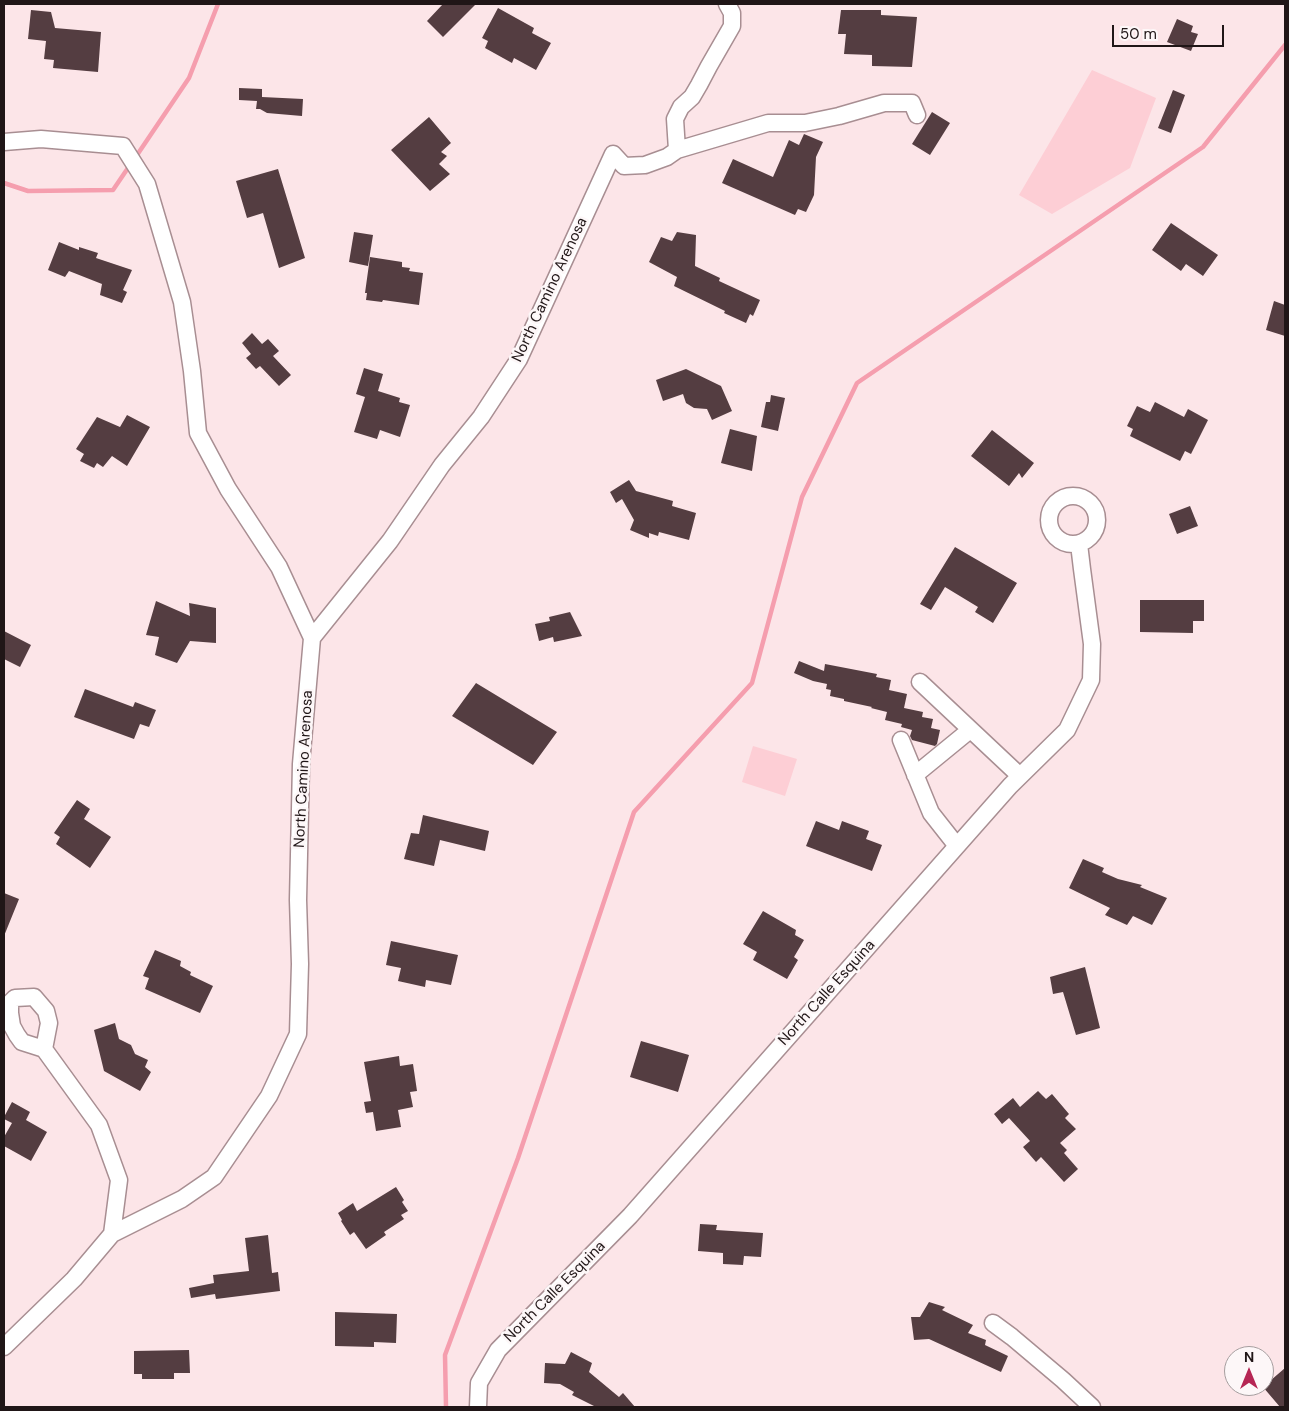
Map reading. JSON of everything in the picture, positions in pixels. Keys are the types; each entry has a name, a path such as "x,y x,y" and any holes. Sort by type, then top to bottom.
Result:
{"street":[{"path":"727,4 732,13 732,26 692,97 681,108 675,119 677,150 768,122 805,122 839,116 884,103 912,103 917,115"},
{"path":"4,142 41,139 123,146 147,184 182,302 192,371 198,433 228,489 279,567 312,638"},
{"name":"North Camino Arenosa","path":"4,1347 74,1279 112,1234 182,1199 214,1176 269,1096 298,1034 301,764 312,638 390,541 442,465 481,417 519,359 613,154 624,166 645,165 666,157 677,150"},
{"name":"North Calle Esquina","path":"478,1407 479,1383 498,1350 630,1216 957,846 1020,776 1067,730 1091,680 1092,644 1079,544"},
{"path":"920,682 1020,776"},
{"path":"915,776 970,730"},
{"path":"901,740 931,813 957,846"},
{"path":"44,1049 99,1125 119,1180 112,1234"},
{"path":"993,1324 1012,1336 1092,1407"}],"shaded area":[{"path":"1092,70 1156,98 1130,168 1052,214 1019,195"},
{"path":"753,746 797,759 785,796 742,782"}],"building":[{"path":"443,4 476,4 443,37 427,21"},
{"path":"498,8 534,28 532,33 551,43 536,70 514,58 512,63 485,48 488,41 482,38"},
{"path":"31,10 51,12 55,28 101,32 98,72 53,68 54,60 44,59 46,41 28,39"},
{"path":"841,10 881,10 881,15 917,17 912,67 872,66 872,55 844,54 846,34 838,34"},
{"path":"1177,19 1193,26 1191,32 1198,34 1191,51 1167,42"},
{"path":"239,88 262,89 262,97 303,99 302,116 267,113 256,109 257,101 239,100"},
{"path":"1173,90 1185,95 1171,133 1158,128"},
{"path":"932,112 950,123 930,155 912,144"},
{"path":"429,117 451,143 441,152 447,156 439,164 450,174 430,191 391,150"},
{"path":"804,134 823,142 816,157 814,195 806,212 798,209 795,215 722,183 733,159 773,177 789,140 799,145"},
{"path":"278,169 305,258 279,268 263,213 247,218 236,181"},
{"path":"1171,223 1218,255 1203,276 1186,264 1181,271 1152,250"},
{"path":"354,232 373,235 368,266 349,262"},
{"path":"677,232 696,235 695,266 720,278 719,281 760,300 753,316 750,314 746,323 674,286 677,277 649,262 661,237 672,241"},
{"path":"59,242 79,250 79,247 98,253 96,258 132,270 123,290 127,292 122,303 100,295 102,284 69,271 65,277 48,270"},
{"path":"370,257 402,262 402,267 410,268 409,271 423,273 419,305 383,300 382,302 366,300 367,293 365,293"},
{"path":"1274,301 1285,305 1285,336 1266,330"},
{"path":"252,333 262,344 268,339 279,351 273,356 291,375 279,386 260,366 256,369 246,358 251,354 242,343"},
{"path":"364,368 383,374 378,391 400,398 399,402 410,405 400,437 380,430 377,439 354,432 365,397 356,394"},
{"path":"686,369 721,386 732,411 712,420 707,409 694,408 686,403 683,394 663,401 656,380"},
{"path":"771,395 785,398 778,431 761,427 766,402 770,402"},
{"path":"1155,402 1184,417 1188,409 1208,420 1191,454 1185,451 1180,461 1130,436 1133,429 1127,426 1137,406 1150,412"},
{"path":"127,415 150,427 127,466 112,456 103,467 97,463 94,468 80,461 84,454 76,449 97,417 120,427"},
{"path":"730,429 757,436 752,471 721,463"},
{"path":"992,430 1034,463 1022,478 1019,473 1009,486 971,456"},
{"path":"629,480 636,491 673,501 672,506 696,513 689,540 659,532 658,536 649,533 649,538 630,530 634,520 622,499 616,503 610,492"},
{"path":"1190,506 1198,526 1177,534 1169,514"},
{"path":"955,547 1017,583 993,623 975,612 978,607 945,587 931,610 920,604"},
{"path":"1140,600 1204,600 1204,621 1193,621 1193,633 1140,632"},
{"path":"156,601 190,616 189,603 216,608 216,643 190,641 177,663 155,655 159,637 146,635"},
{"path":"570,612 582,636 554,642 553,637 539,641 535,624 550,621 549,617"},
{"path":"4,631 31,645 20,667 4,659"},
{"path":"799,661 824,671 825,664 877,674 876,677 891,680 889,690 907,694 904,708 923,712 922,717 933,719 931,728 940,730 937,744 935,746 912,740 910,736 912,730 901,727 902,724 885,720 887,712 830,696 831,690 826,689 827,684 813,681 794,673"},
{"path":"476,683 557,732 533,765 452,716"},
{"path":"85,689 133,707 135,702 156,710 149,727 140,724 134,739 74,717"},
{"path":"77,800 90,809 84,819 111,837 90,868 56,844 60,837 54,833"},
{"path":"423,815 489,831 485,851 440,840 434,866 404,859 411,833 419,834"},
{"path":"816,821 839,830 842,821 869,831 866,839 882,845 872,871 806,846"},
{"path":"1083,859 1104,868 1102,872 1118,879 1142,885 1140,887 1167,898 1152,925 1133,916 1127,925 1105,915 1110,908 1069,888"},
{"path":"4,893 19,899 4,936"},
{"path":"763,911 796,930 795,935 804,940 794,957 798,960 787,979 753,960 757,952 743,944"},
{"path":"391,941 458,955 451,985 426,980 425,987 398,981 401,968 386,965"},
{"path":"155,950 181,961 180,966 191,972 190,975 213,986 200,1013 145,989 149,978 143,976"},
{"path":"1085,967 1100,1028 1076,1035 1063,992 1053,994 1050,977"},
{"path":"115,1023 119,1039 131,1045 135,1054 148,1060 145,1067 151,1072 140,1091 104,1071 94,1030"},
{"path":"641,1041 689,1055 678,1092 630,1077"},
{"path":"399,1056 400,1066 413,1064 417,1091 410,1092 413,1107 398,1110 401,1127 376,1131 373,1112 366,1113 364,1102 371,1101 364,1062"},
{"path":"1038,1091 1046,1099 1052,1094 1069,1114 1065,1118 1076,1129 1060,1143 1067,1150 1064,1153 1078,1169 1064,1182 1041,1157 1036,1162 1023,1147 1030,1141 1009,1118 1002,1124 994,1114 1013,1098 1020,1107"},
{"path":"12,1102 30,1112 26,1120 47,1132 31,1161 4,1146 4,1137 12,1123 4,1119 4,1117"},
{"path":"396,1187 408,1211 401,1215 404,1219 384,1232 386,1235 366,1249 354,1232 350,1235 338,1213 353,1203 357,1211"},
{"path":"700,1224 717,1225 716,1230 763,1233 761,1257 744,1256 743,1265 723,1264 723,1253 698,1251"},
{"path":"268,1235 272,1273 278,1272 280,1291 216,1299 215,1294 191,1298 189,1288 214,1283 213,1275 249,1271 245,1238"},
{"path":"929,1302 945,1307 942,1310 973,1325 968,1333 986,1340 985,1345 1008,1356 1001,1372 929,1339 914,1340 911,1317 920,1317"},
{"path":"335,1312 397,1314 396,1343 374,1342 374,1347 335,1346"},
{"path":"189,1350 190,1373 174,1373 174,1379 142,1379 142,1374 134,1374 134,1351"},
{"path":"571,1352 592,1363 589,1372 619,1397 623,1393 635,1407 596,1407 572,1395 574,1392 560,1384 544,1383 545,1363 565,1364"},
{"path":"1285,1368 1285,1407 1280,1407 1271,1396 1274,1396 1274,1378"}],"waterway":[{"path":"135,158 189,78 218,4"},
{"path":"446,1407 445,1355 518,1158 634,812 752,683 802,497 857,383 1203,147 1285,45"},
{"path":"4,183 28,191 113,190 130,165"}]}
